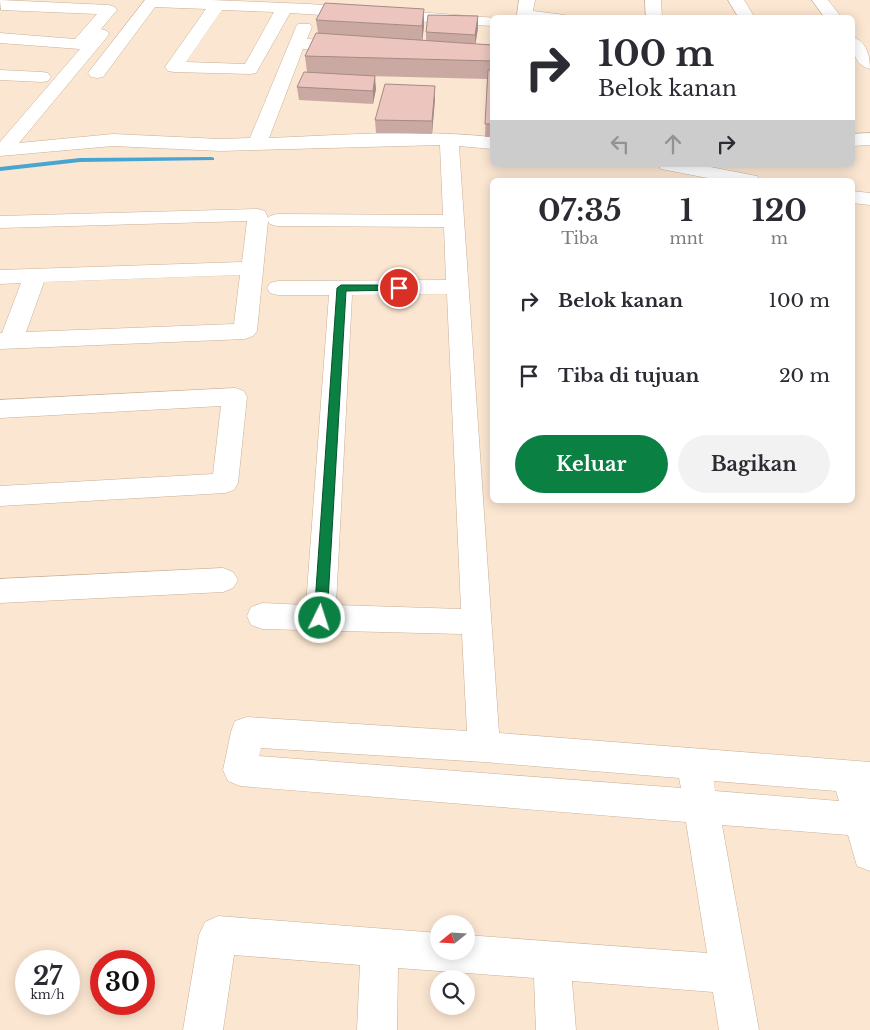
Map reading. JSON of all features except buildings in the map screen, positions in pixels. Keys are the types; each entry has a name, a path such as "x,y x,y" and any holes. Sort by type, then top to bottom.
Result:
{"street":[{"path":"450,18 455,0"},
{"path":"525,15 528,0"},
{"path":"653,0 654,15"},
{"path":"736,0 745,15"},
{"path":"820,0 832,15"},
{"path":"97,74 151,2 284,9 312,5 381,7 450,18 490,21"},
{"path":"217,5 174,68 250,69 284,9"},
{"path":"257,144 312,5"},
{"path":"2,150 123,8"},
{"path":"0,38 79,44 110,10 7,11"},
{"path":"298,44 366,47"},
{"path":"855,46 870,64"},
{"path":"0,75 42,77"},
{"path":"282,79 301,79"},
{"path":"2,150 112,140 220,145 366,139 449,139 490,143"},
{"path":"449,139 484,747"},
{"path":"855,140 870,139"},
{"path":"679,167 739,178"},
{"path":"855,197 870,199"},
{"path":"0,222 258,215 245,331 5,341 35,276"},
{"path":"277,220 454,221"},
{"path":"0,277 252,268"},
{"path":"278,288 458,287"},
{"path":"320,618 341,288"},
{"path":"0,409 235,397 225,483 0,496"},
{"path":"0,591 223,580"},
{"path":"262,616 477,622"},
{"path":"865,819 240,770 247,732 484,747 860,777 870,853"},
{"path":"694,765 739,1030"},
{"path":"203,1030 218,935 729,974"},
{"path":"377,1030 380,948"},
{"path":"552,960 556,1030"}],"waterway":[{"path":"0,169 80,160 212,159"}],"route":[{"path":"320,618 341,288 399,288"}]}
